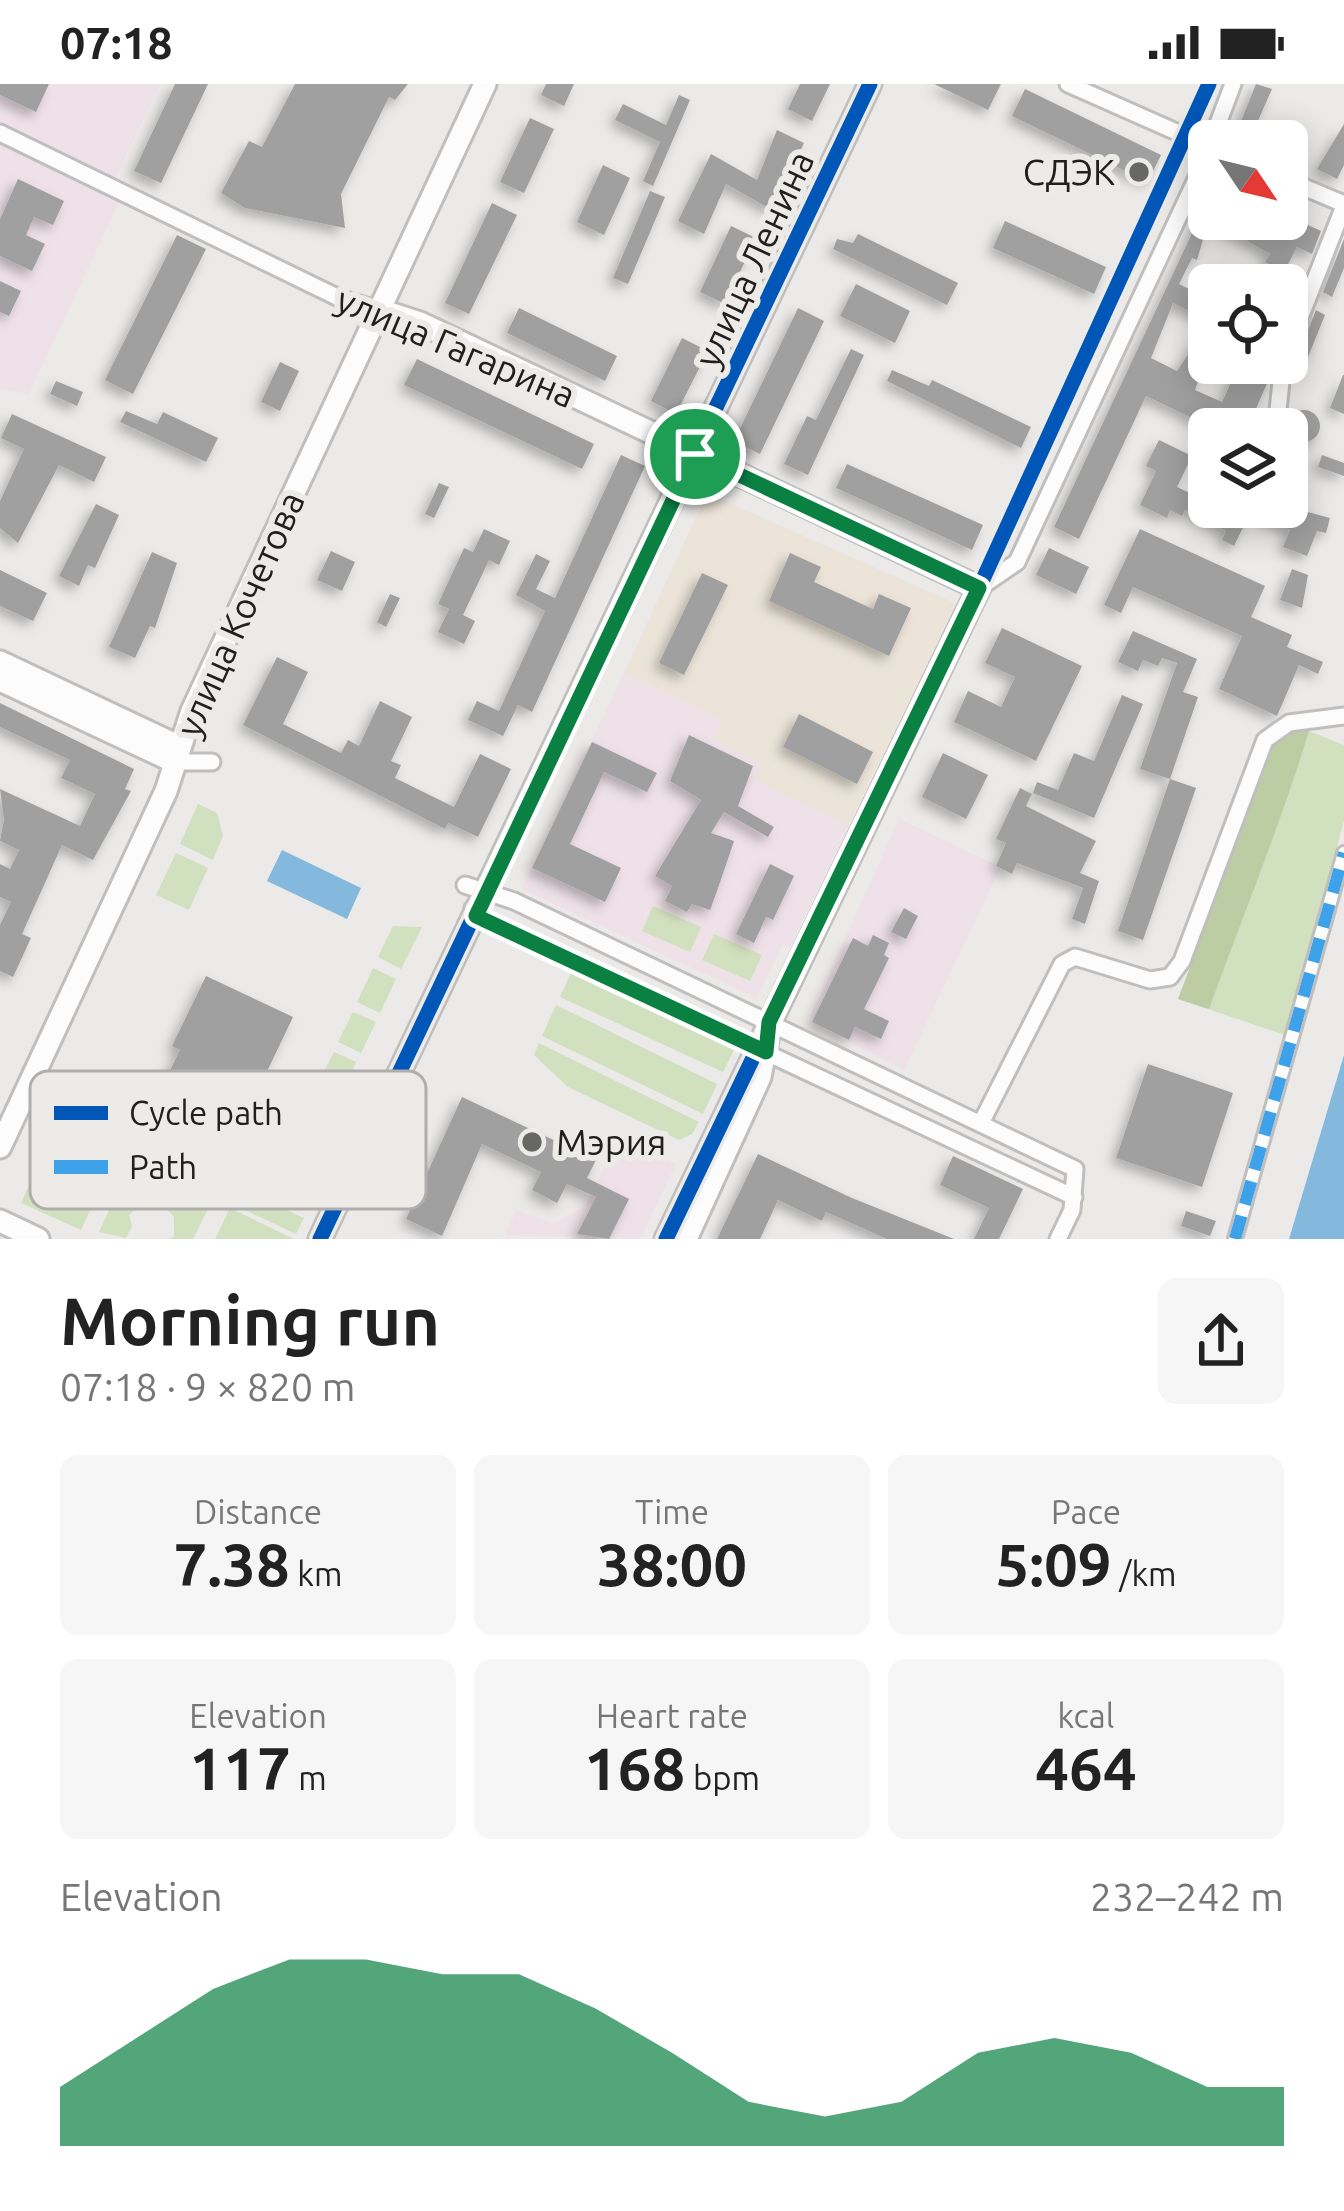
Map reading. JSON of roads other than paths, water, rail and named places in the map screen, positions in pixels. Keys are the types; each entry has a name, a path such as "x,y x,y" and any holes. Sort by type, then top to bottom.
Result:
{"street":[{"name":"улица Кочетова","path":"34,1071 485,84"},
{"name":"улица Ленина","path":"401,1071 870,84"},
{"path":"1069,84 1186,136"},
{"path":"686,1239 754,1091 769,1022 979,588 1210,84"},
{"path":"1218,120 1233,84"},
{"name":"улица Гагарина","path":"0,133 339,298 420,323 979,588"},
{"path":"1308,189 1344,205 1308,297"},
{"path":"979,588 1017,562 1188,197"},
{"path":"0,662 178,754"},
{"path":"0,680 178,754"},
{"path":"981,1123 1064,961 1078,958 1150,980 1170,977 1182,961 1265,740 1284,725 1344,716"},
{"path":"1235,1239 1344,853"},
{"path":"490,890 1075,1169 1074,1197 1058,1239"},
{"path":"476,916 1074,1197"},
{"path":"666,1239 761,1050"},
{"name":"улица Кочетова","path":"0,1147 30,1081"},
{"name":"улица Ленина","path":"320,1239 334,1209"},
{"path":"0,1221 38,1239"}],"water":[{"path":"282,850 361,888 347,919 267,881"},
{"path":"1344,1055 1344,1239 1289,1239"}],"place":[{"name":"СДЭК","path":"1139,172"},
{"name":"Мэрия","path":"532,1142"}]}
